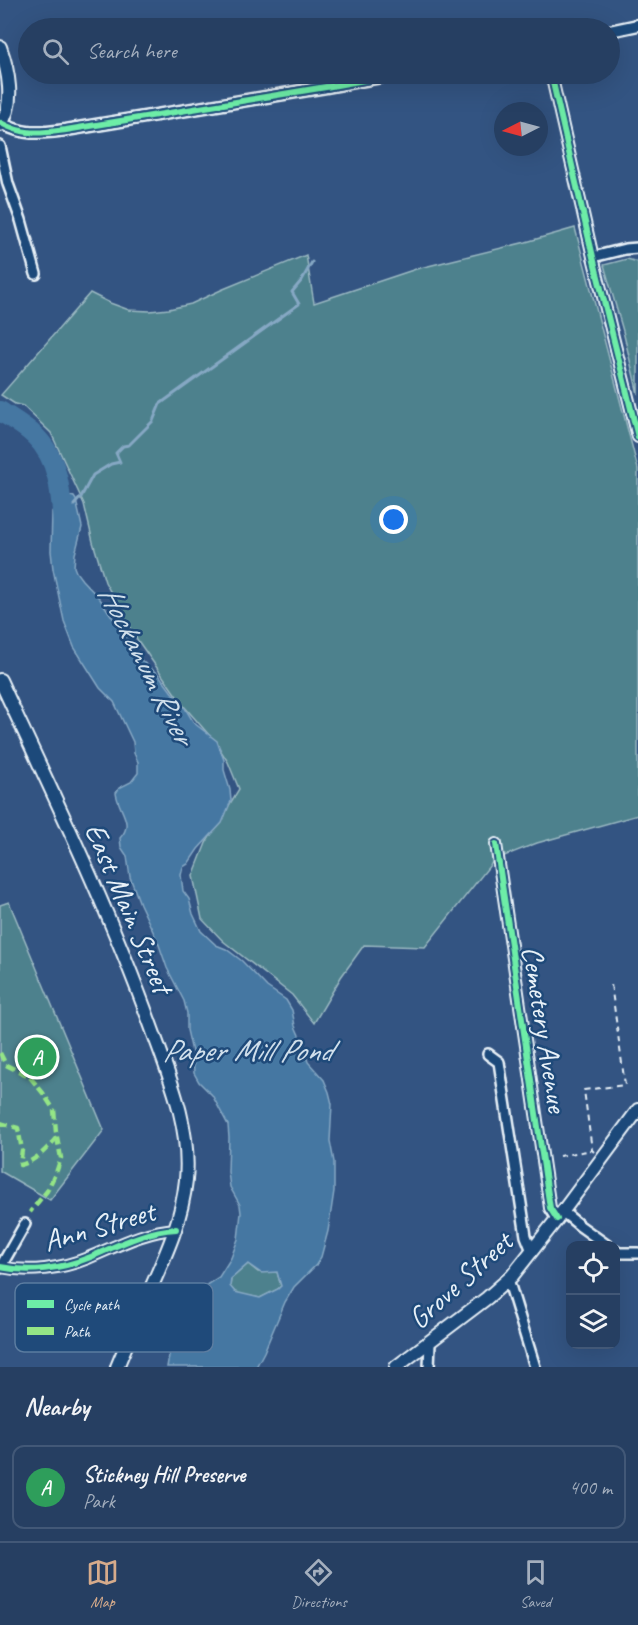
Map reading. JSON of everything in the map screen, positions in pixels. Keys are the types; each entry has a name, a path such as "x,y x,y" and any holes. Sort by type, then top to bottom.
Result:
{"main road":[{"path":"0,47 6,69 9,98 6,115 1,124"},
{"name":"East Main Street","path":"0,680 110,920 171,1082 180,1113 186,1155 185,1188 176,1229 153,1283"},
{"name":"Grove Street","path":"396,1367 430,1343 508,1279 560,1215 638,1110"},
{"name":"East Main Street","path":"117,1367 123,1352"}],"street":[{"path":"620,29 638,25"},
{"path":"1,124 27,133 66,130 342,84"},
{"path":"553,84 638,437"},
{"path":"0,146 8,184 36,274"},
{"path":"593,257 638,248"},
{"name":"Cemetery Avenue","path":"496,844 550,1208 560,1215"},
{"path":"488,1054 499,1062 526,1236 532,1251"},
{"path":"560,1215 602,1241"},
{"path":"0,1267 25,1224"},
{"name":"Ann Street","path":"0,1267 25,1270 64,1265 86,1259 147,1233 176,1229"},
{"path":"620,1253 638,1253"},
{"path":"508,1279 535,1367"},
{"path":"429,1367 430,1343"}],"path":[{"path":"559,1156 592,1150 584,1090 625,1085 611,984"}],"green space":[{"path":"575,228 638,469 638,815 537,843 494,860 425,947 364,945 341,977 314,1023 292,995 223,941 202,919 193,876 206,843 239,789 228,762 216,743 183,705 134,635 105,582 84,504 51,433 23,406 1,395 90,293 129,310 169,309 191,304 306,255 314,303 416,269"},
{"path":"627,259 638,262 638,394 604,265"},
{"path":"9,902 104,1130 50,1200 0,1171 0,905"},
{"path":"248,1264 258,1272 277,1272 281,1286 260,1298 235,1292 230,1287 231,1279"}],"water":[{"name":"Paper Mill Pond","path":"70,496 76,500 82,527 75,554 76,572 100,599 142,661 159,675 194,723 217,741 224,760 231,801 222,823 183,867 181,875 183,891 189,899 201,931 216,945 226,949 242,961 267,987 286,1000 292,1010 295,1026 308,1062 324,1080 332,1104 330,1141 334,1162 334,1191 328,1231 321,1257 294,1287 285,1302 256,1367 167,1367 170,1352 213,1352 213,1283 210,1283 219,1277 231,1258 238,1239 240,1205 230,1187 228,1125 212,1095 199,1082 194,1073 184,1001 167,968 158,942 140,904 130,877 127,856 121,847 120,838 126,822 116,793 119,788 131,782 138,773 138,762 133,742 114,702 100,688 74,647 64,621 51,551 52,512 55,505","holes":["248,1264 261,1273 277,1272 281,1286 260,1298 235,1292 230,1286 231,1279"]}],"waterway":[{"path":"74,505 93,475 111,464 120,462 116,453 123,446 129,445 153,421 160,404 299,304 292,292 312,262"},
{"name":"Hockanum River","path":"0,411 31,432 49,455 60,489 63,524"}],"marked path":[{"path":"0,1053 6,1065 29,1076 54,1110 61,1158 47,1191 30,1212"},
{"path":"0,1123 18,1128 22,1150 20,1165 36,1158 57,1137"}],"cycle path":[{"path":"1,123 17,130 41,133 342,84"},
{"path":"553,84 638,437"},
{"path":"496,844 550,1208 557,1219"},
{"path":"0,1267 33,1270 67,1265 142,1236 176,1229"}],"place":[{"name":"Stickney Hill Preserve","path":"37,1057"}]}
